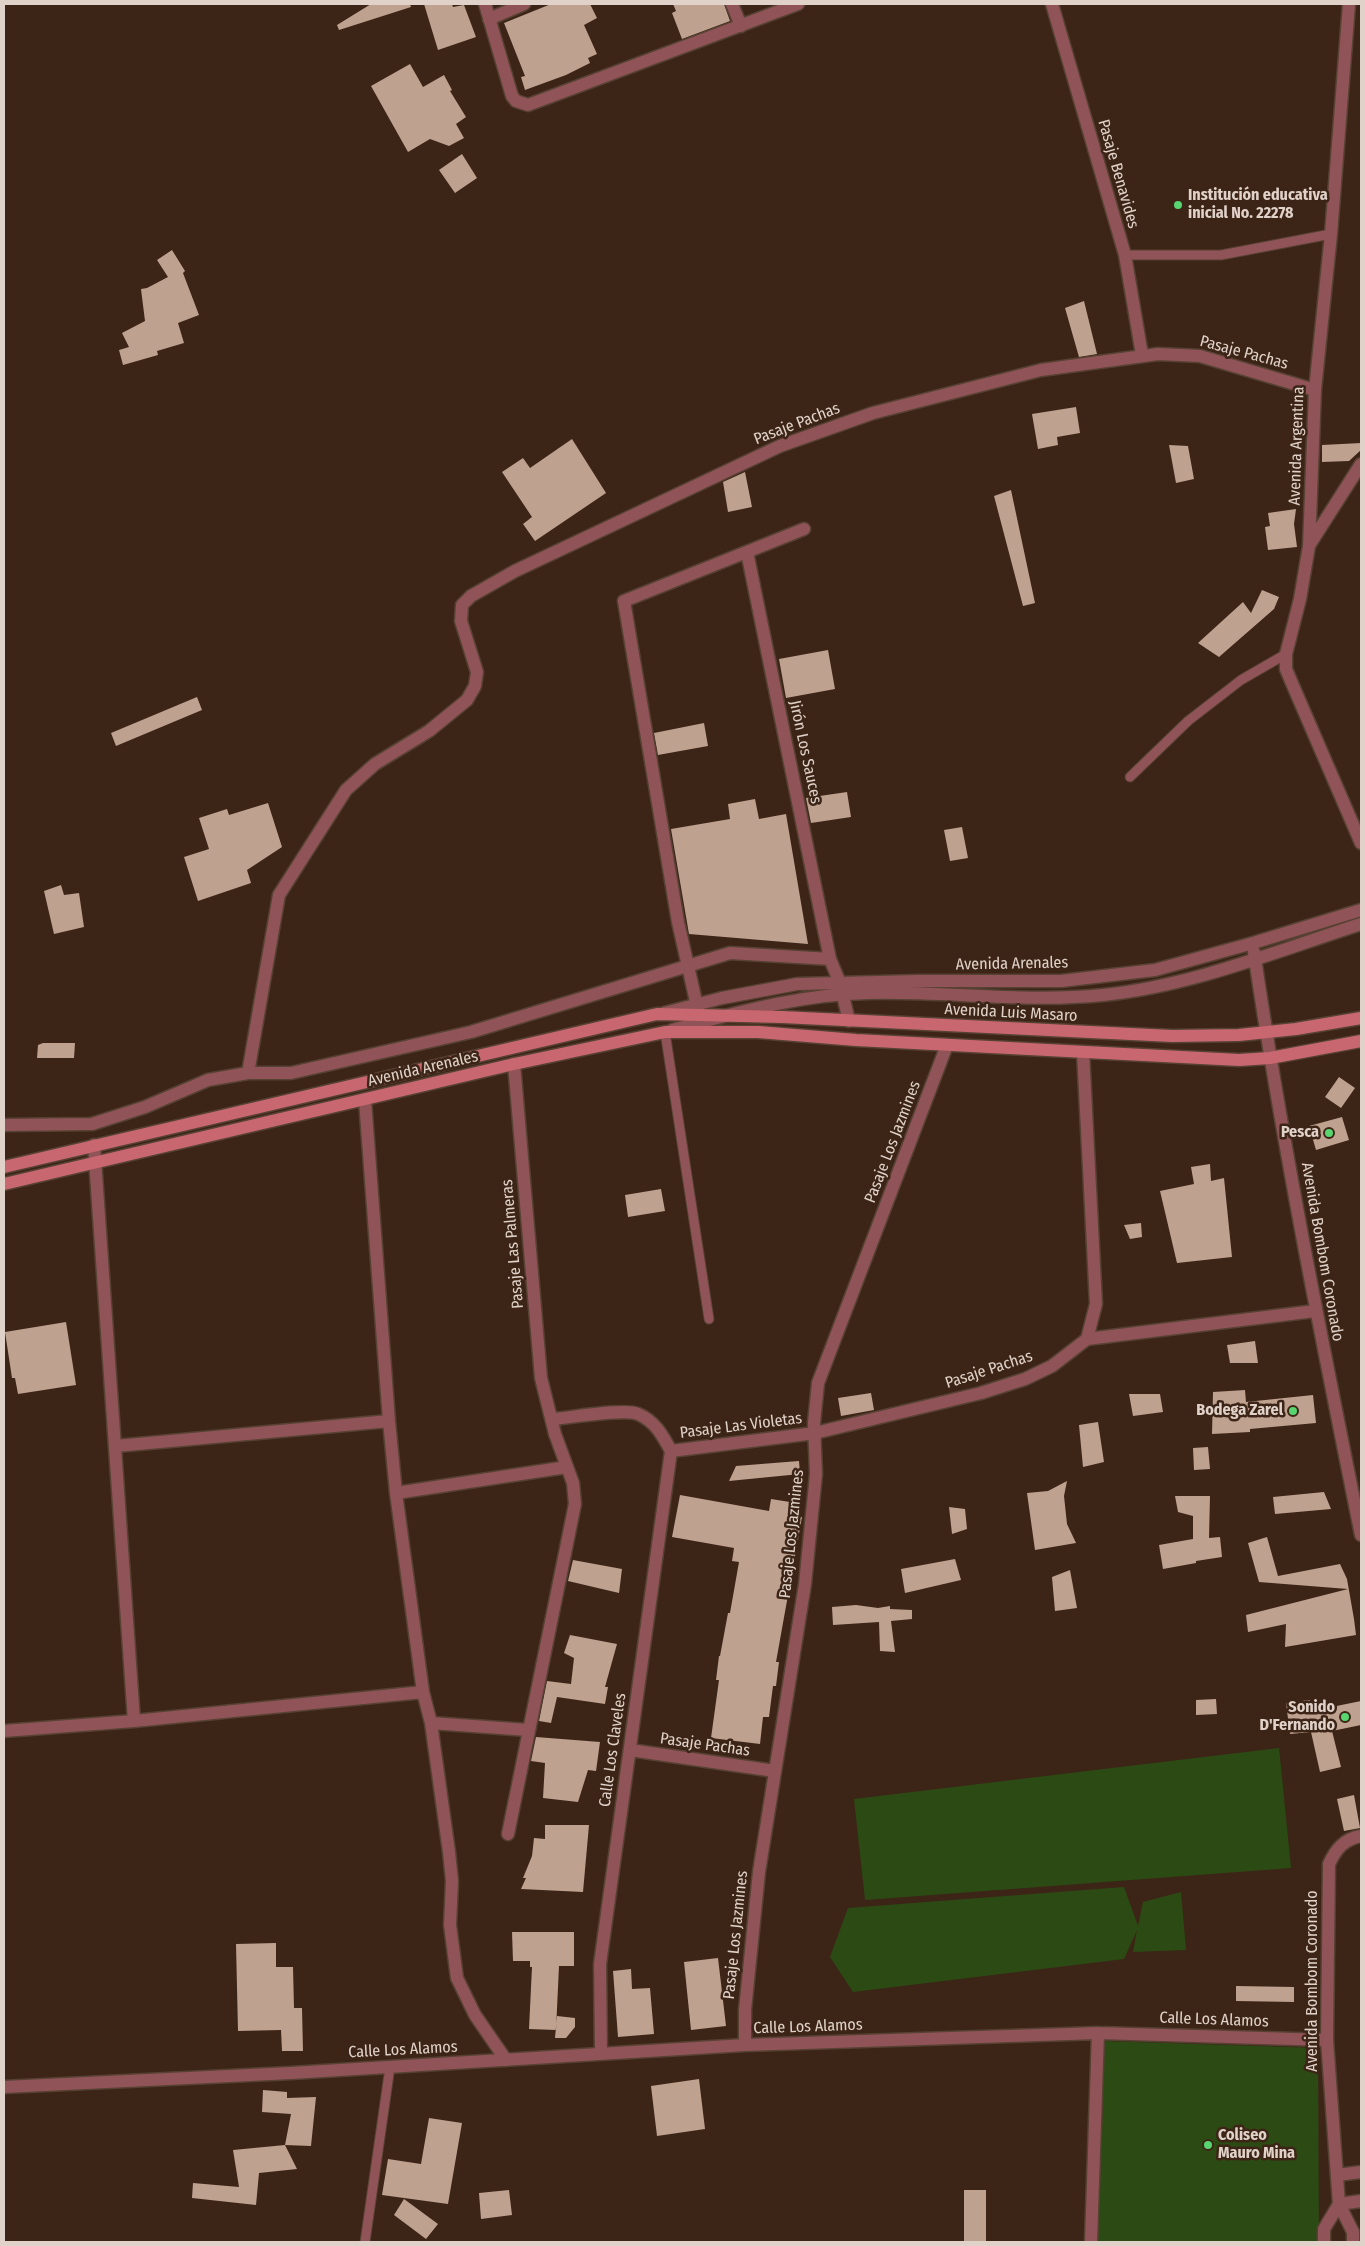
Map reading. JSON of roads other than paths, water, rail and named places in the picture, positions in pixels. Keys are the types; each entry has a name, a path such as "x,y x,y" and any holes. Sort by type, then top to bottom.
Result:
{"main road":[{"name":"Avenida Luis Masaro","path":"4,1167 657,1014 699,1014 1172,1036 1266,1032 1361,1018"},
{"name":"Avenida Arenales","path":"4,1184 514,1064 665,1032 758,1032 947,1045"},
{"path":"947,1045 1239,1060 1270,1058 1361,1041"}],"street":[{"path":"485,4 512,96 516,101 528,105 798,4"},
{"path":"489,19 524,4"},
{"path":"732,4 741,26"},
{"name":"Pasaje Benavides","path":"1052,4 1125,255 1142,355"},
{"name":"Avenida Argentina","path":"1348,4 1331,234 1316,390 1309,546 1300,599 1286,654 1286,669 1361,843"},
{"name":"Pasaje Pachas","path":"248,1073 279,895 346,790 375,764 429,731 466,700 475,686 477,672 460,621 462,605 471,596 515,571 780,446 873,413 1041,370 1142,355 1200,356 1316,390"},
{"path":"1309,546 1361,464"},
{"path":"699,1014 678,922 624,601 804,529"},
{"name":"Jirón Los Sauces","path":"747,552 830,959 842,989"},
{"name":"Avenida Arenales","path":"665,1032 699,1014 798,984 842,989 1061,981 1155,970 1361,910"},
{"path":"726,1016 842,989 876,993 938,993 1040,998 1103,996 1155,987 1255,958 1361,924"},
{"name":"Avenida Bombom Coronado","path":"1253,943 1270,1058 1315,1311 1361,1535"},
{"path":"4,1125 92,1124 145,1107 208,1080 248,1073 291,1073 471,1032 687,964 730,953 830,959"},
{"path":"842,989 849,1021"},
{"name":"Pasaje Los Jazmines","path":"745,2045 745,2010 759,1872 805,1584 816,1474 815,1433 818,1383 947,1045"},
{"path":"1083,1052 1096,1304 1087,1339 1315,1311"},
{"name":"Pasaje Las Palmeras","path":"508,1834 575,1504 573,1483 552,1420 541,1378 514,1064"},
{"path":"365,1100 396,1493 422,1692 431,1723 452,1881 450,1925 457,1978 475,2015 506,2060"},
{"path":"94,1145 134,1721"},
{"name":"Pasaje Pachas","path":"815,1433 981,1393 1025,1378 1052,1366 1087,1339"},
{"path":"552,1420 636,1413 661,1432 671,1452"},
{"path":"116,1446 389,1421"},
{"name":"Pasaje Las Violetas","path":"671,1452 815,1433"},
{"name":"Calle Los Claveles","path":"602,2054 600,1964 671,1452"},
{"path":"396,1493 567,1467"},
{"path":"4,1731 134,1721 422,1692"},
{"path":"431,1723 528,1730"},
{"name":"Pasaje Pachas","path":"630,1750 775,1771"},
{"name":"Avenida Bombom Coronado","path":"1353,2242 1353,2232 1339,2204 1327,2040 1329,1864 1336,1850 1350,1838 1361,1836"},
{"path":"1091,2242 1098,2033"},
{"name":"Calle Los Alamos","path":"4,2087 291,2073 745,2045 1098,2033 1327,2040"},
{"path":"1337,2175 1361,2172"},
{"path":"1324,2242 1324,2229 1339,2204 1361,2201"}],"lane":[{"path":"1125,255 1220,255 1331,234"},
{"path":"1130,777 1196,715 1241,680 1286,654"},
{"path":"665,1032 709,1319"},
{"path":"365,2242 390,2067"}],"place":[{"name":"Institución educativa inicial No. 22278","path":"1178,205"},
{"name":"Pesca","path":"1329,1133"},
{"name":"Bodega Zarel","path":"1293,1411"},
{"name":"Sonido D'Fernando","path":"1345,1717"},
{"name":"Coliseo Mauro Mina","path":"1208,2145"}]}
